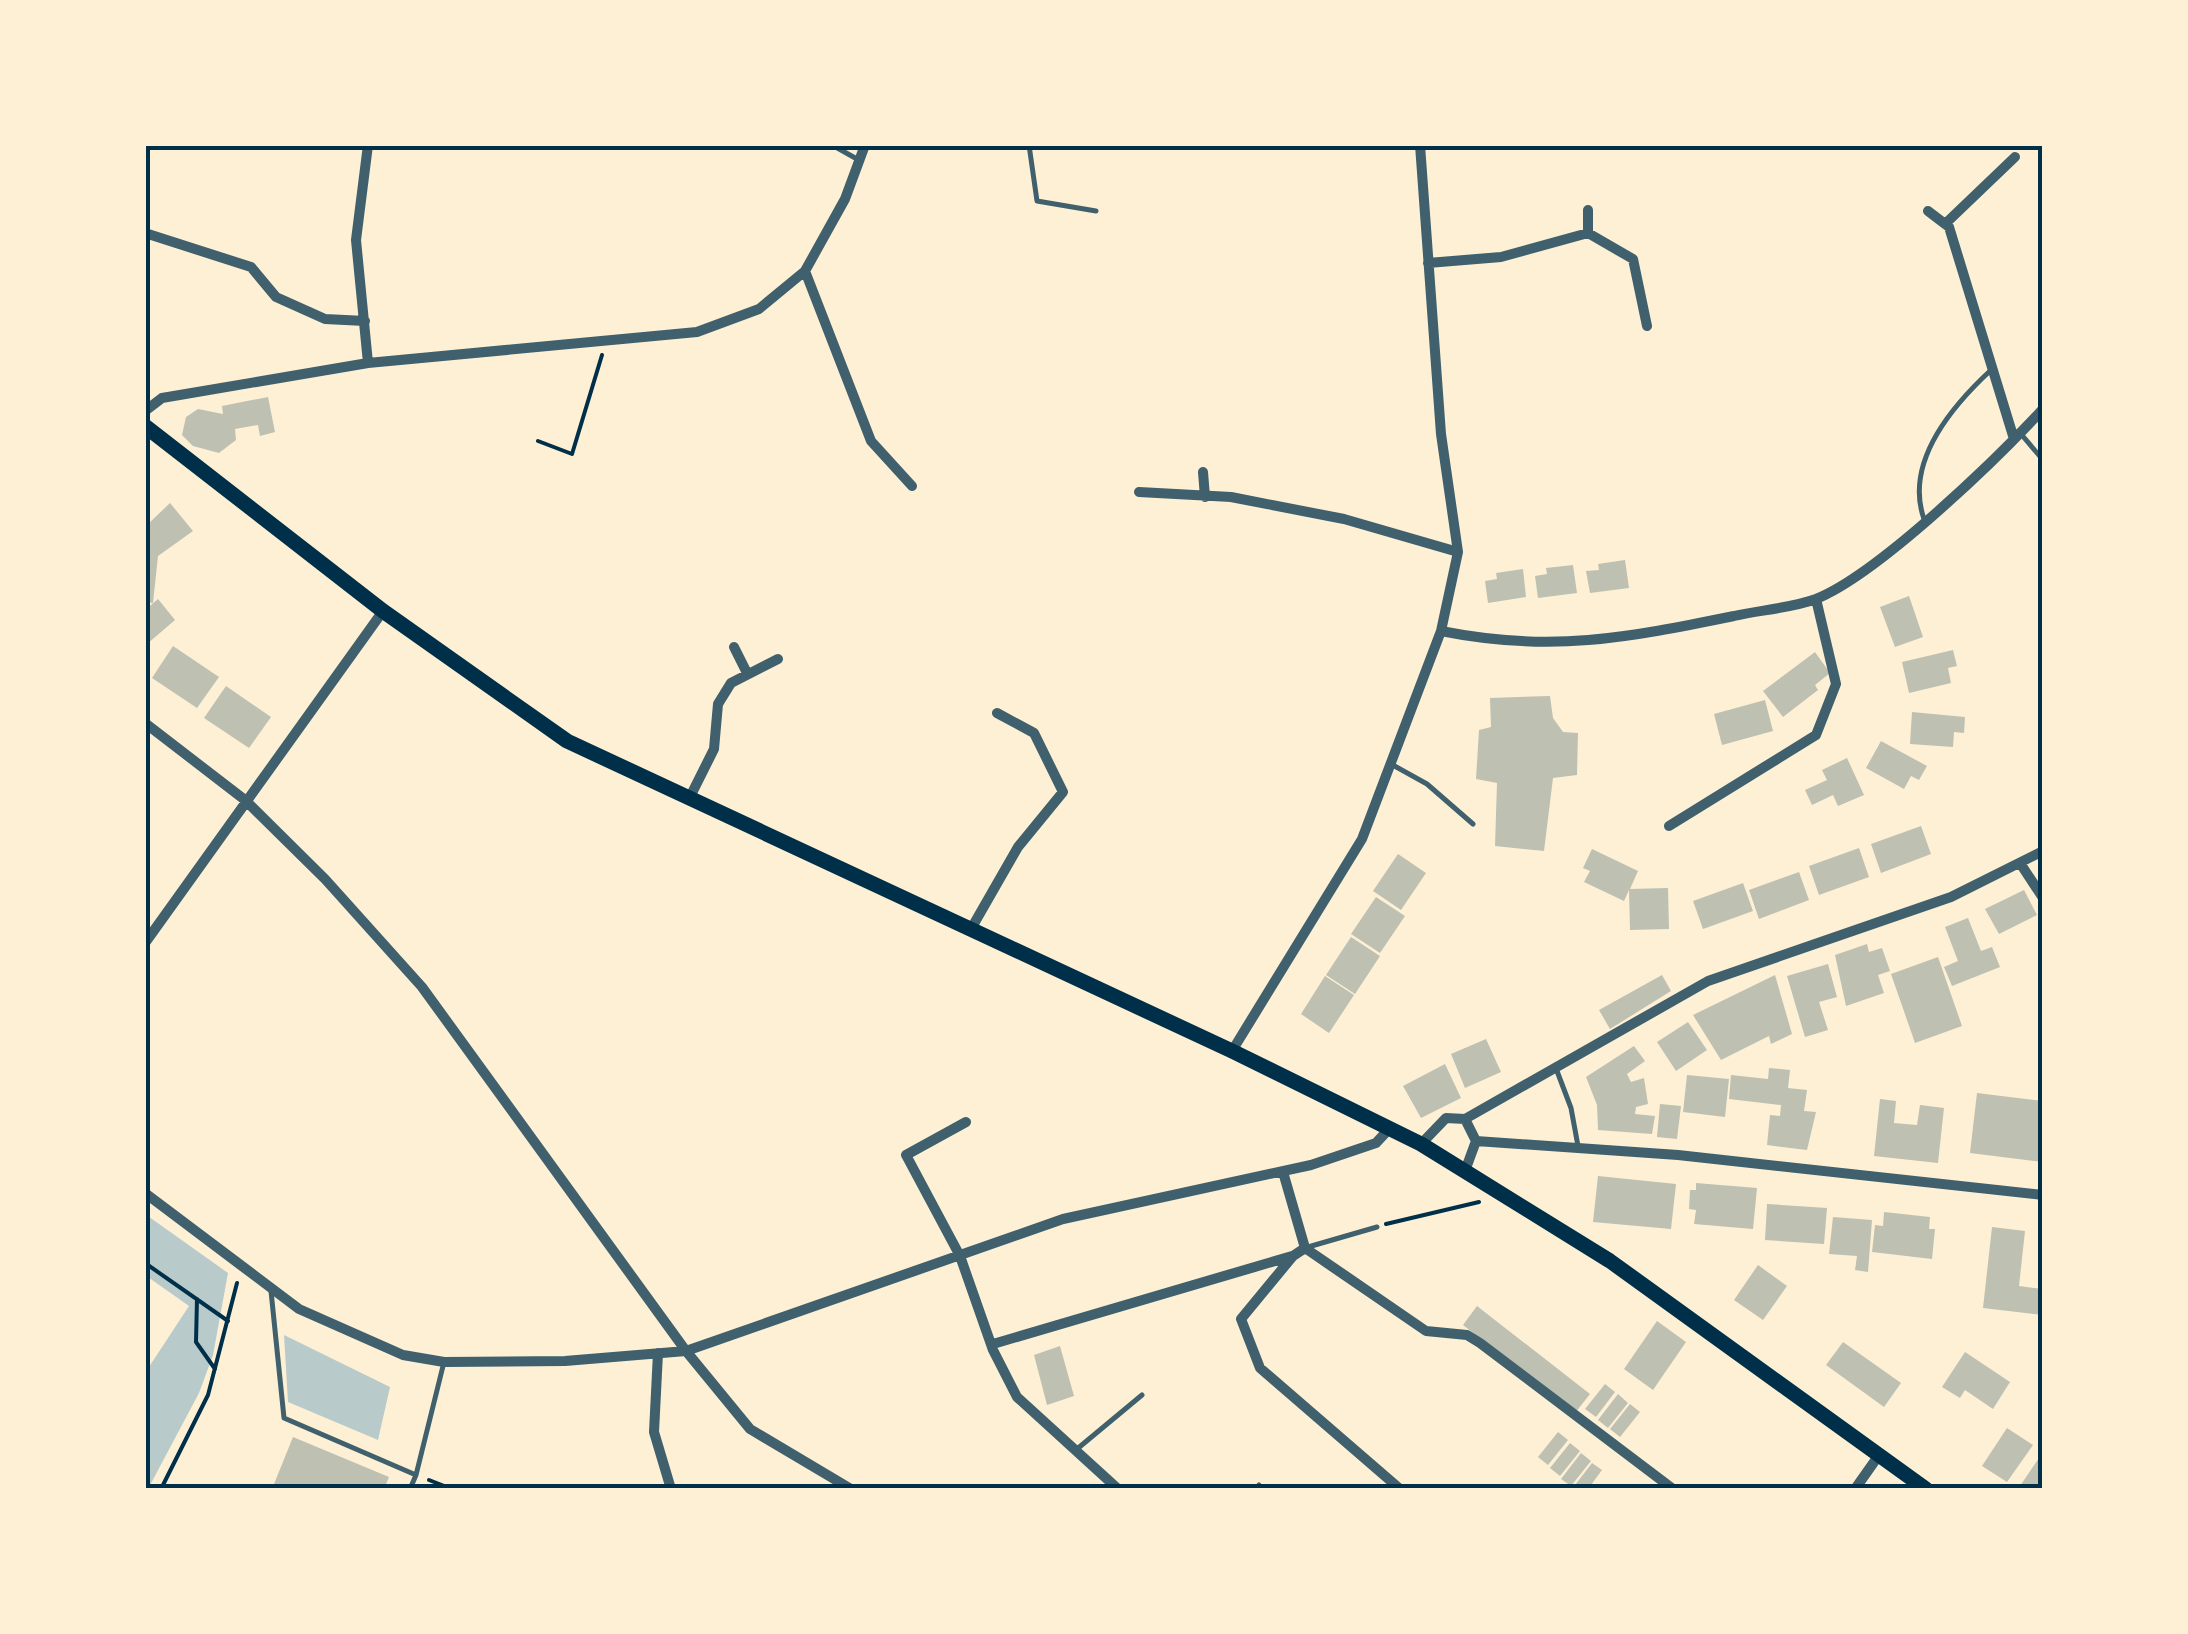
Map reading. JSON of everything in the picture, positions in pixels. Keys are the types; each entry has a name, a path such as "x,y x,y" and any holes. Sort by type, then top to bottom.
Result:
{"main road":[{"path":"145,426 383,611 567,741 1232,1051 1421,1144 1508,1194 1672,1304 1926,1489"}],"street":[{"path":"368,145 356,240 368,363"},
{"path":"145,411 162,398 368,363 697,332 759,309 805,271 845,199 865,145"},
{"path":"1232,1051 1362,839 1441,630 1458,552 1442,434 1420,145"},
{"path":"1945,224 2015,157"},
{"path":"1588,210 1588,233"},
{"path":"1928,211 1945,224 2018,437"},
{"path":"145,232 251,267 276,296 325,319 365,322"},
{"path":"1428,263 1502,257 1588,233 1633,259 1647,326"},
{"path":"805,271 872,441 912,486"},
{"path":"1441,630 1495,642 1566,644 1648,634 1816,599 1874,563 2018,437 2043,409"},
{"path":"1203,472 1206,497"},
{"path":"1139,492 1231,497 1344,520 1458,552"},
{"path":"1669,826 1816,735 1836,684 1816,599"},
{"path":"145,943 383,611"},
{"path":"734,647 748,674"},
{"path":"689,800 714,749 718,704 731,683 778,660"},
{"path":"970,929 1018,847 1064,792 1034,733 997,712"},
{"path":"145,723 245,800 325,879 422,987 686,1351 750,1429 784,1453 851,1489"},
{"path":"1421,1144 1446,1118 1465,1119 1496,1098 1556,1071 1708,981 1952,897 2022,866 2043,852"},
{"path":"2022,866 2043,898"},
{"path":"1465,1119 1476,1141 1465,1171"},
{"path":"966,1122 906,1155 960,1256 1016,1397 1118,1489"},
{"path":"145,1193 299,1309 403,1354 444,1362 658,1353 686,1351 1064,1218 1283,1172 1376,1143 1389,1129"},
{"path":"1476,1141 1578,1146 2043,1194"},
{"path":"1283,1172 1306,1248 1426,1331 1467,1335 1480,1343 1673,1489"},
{"path":"993,1344 1293,1256 1306,1248"},
{"path":"1293,1256 1241,1319 1260,1368 1400,1489"},
{"path":"658,1353 654,1432 671,1489"},
{"path":"1856,1489 1879,1455"}],"lane":[{"path":"832,145 860,161"},
{"path":"1028,145 1038,201 1096,211"},
{"path":"1924,519 1918,484 1923,464 1947,419 1993,368"},
{"path":"2032,420 2043,428"},
{"path":"2018,437 2043,460"},
{"path":"1390,763 1427,784 1473,824"},
{"path":"1556,1071 1578,1146"},
{"path":"1306,1248 1378,1226"},
{"path":"271,1288 284,1418 416,1475"},
{"path":"410,1489 444,1362"},
{"path":"1074,1451 1142,1395"}],"path":[{"path":"538,442 572,454 606,341"},
{"path":"1378,1226 1508,1194"},
{"path":"145,1263 228,1321"},
{"path":"161,1489 208,1395 242,1264"},
{"path":"197,1300 196,1342 215,1370"},
{"path":"416,1475 452,1489"}],"shaded area":[{"path":"145,1214 228,1273 213,1355 199,1393 148,1489 145,1373 189,1306 145,1275"},
{"path":"284,1335 390,1387 378,1440 288,1402"}],"building":[{"path":"268,397 275,432 260,436 258,425 235,429 236,440 219,453 193,446 182,435 186,417 198,409 223,414 222,406"},
{"path":"170,503 193,531 158,556 153,603 145,602 145,527"},
{"path":"1625,560 1629,588 1590,593 1586,571 1599,570 1598,564"},
{"path":"1573,565 1577,593 1538,598 1535,576 1547,574 1546,568"},
{"path":"1523,569 1526,597 1488,603 1485,581 1497,579 1496,573"},
{"path":"1909,596 1923,637 1895,647 1880,607"},
{"path":"158,599 175,620 147,644 145,610"},
{"path":"173,646 219,677 197,708 152,678"},
{"path":"1953,650 1957,666 1948,668 1951,683 1909,693 1902,662"},
{"path":"1815,652 1830,673 1815,685 1818,690 1783,717 1763,691"},
{"path":"226,686 271,717 249,748 204,718"},
{"path":"1550,696 1553,718 1563,732 1578,733 1577,775 1553,778 1544,851 1495,846 1497,783 1476,779 1479,730 1491,727 1490,698"},
{"path":"1765,700 1773,731 1722,745 1714,714"},
{"path":"1912,712 1965,717 1964,733 1954,732 1953,747 1910,744"},
{"path":"1881,741 1927,766 1919,780 1911,776 1904,789 1866,768"},
{"path":"1847,758 1864,795 1838,806 1833,795 1812,805 1805,790 1827,780 1822,770"},
{"path":"1921,826 1931,854 1881,873 1871,844"},
{"path":"1859,848 1869,877 1819,895 1809,866"},
{"path":"1592,849 1638,871 1630,889 1668,888 1669,929 1630,930 1629,890 1624,901 1584,882 1590,871 1583,868"},
{"path":"1398,854 1426,873 1401,910 1373,891"},
{"path":"1799,872 1809,900 1759,919 1749,890"},
{"path":"1743,883 1753,911 1703,929 1693,901"},
{"path":"2024,890 2037,915 1999,934 1985,909"},
{"path":"1376,897 1405,916 1380,953 1351,934"},
{"path":"1968,918 1981,951 1992,947 2000,967 1952,986 1944,967 1958,961 1945,927"},
{"path":"1351,937 1380,956 1355,994 1326,975"},
{"path":"1867,944 1869,952 1882,948 1890,971 1878,975 1884,993 1846,1006 1835,955"},
{"path":"1938,957 1962,1026 1915,1043 1891,974"},
{"path":"1828,964 1837,997 1819,1002 1828,1030 1805,1037 1787,976"},
{"path":"1662,975 1671,991 1610,1029 1599,1010"},
{"path":"1775,975 1792,1034 1771,1044 1769,1036 1721,1060 1693,1015"},
{"path":"1325,976 1354,995 1329,1033 1301,1014"},
{"path":"1688,1022 1707,1050 1676,1071 1657,1042"},
{"path":"1486,1039 1501,1072 1465,1088 1451,1054"},
{"path":"1634,1046 1645,1061 1627,1074 1631,1082 1644,1078 1648,1104 1636,1107 1635,1114 1655,1116 1652,1134 1598,1130 1597,1105 1586,1077"},
{"path":"1445,1064 1461,1098 1421,1118 1403,1086"},
{"path":"1769,1068 1790,1070 1788,1088 1807,1090 1804,1111 1816,1112 1807,1150 1767,1145 1770,1115 1780,1116 1781,1105 1729,1099 1731,1075 1768,1079"},
{"path":"1687,1075 1729,1079 1725,1117 1683,1112"},
{"path":"1977,1093 2043,1101 2043,1162 1970,1153"},
{"path":"1880,1099 1896,1101 1894,1123 1917,1125 1920,1105 1944,1108 1938,1163 1874,1156"},
{"path":"1660,1104 1681,1106 1677,1139 1657,1137"},
{"path":"1598,1176 1676,1184 1671,1229 1593,1222"},
{"path":"1696,1183 1757,1188 1753,1229 1694,1224 1696,1210 1689,1209 1690,1190 1696,1190"},
{"path":"1767,1204 1827,1208 1824,1244 1765,1240"},
{"path":"1884,1212 1930,1217 1929,1229 1935,1229 1932,1259 1872,1252 1875,1225 1883,1226"},
{"path":"1833,1217 1872,1220 1868,1272 1855,1270 1857,1256 1829,1254"},
{"path":"1992,1227 2025,1231 2019,1286 2043,1289 2043,1315 1983,1308"},
{"path":"1758,1265 1787,1286 1763,1320 1734,1300"},
{"path":"1477,1306 1590,1394 1575,1413 1463,1325"},
{"path":"1657,1321 1686,1342 1653,1390 1624,1369"},
{"path":"1843,1342 1901,1383 1884,1407 1826,1365"},
{"path":"1060,1346 1074,1396 1047,1405 1034,1355"},
{"path":"1965,1352 2010,1382 1993,1409 1965,1390 1960,1398 1942,1387"},
{"path":"1605,1384 1615,1392 1596,1417 1585,1409"},
{"path":"1618,1394 1628,1403 1608,1428 1598,1420"},
{"path":"1630,1404 1640,1412 1620,1437 1610,1429"},
{"path":"2007,1428 2033,1445 2007,1482 1982,1466"},
{"path":"1558,1432 1568,1440 1548,1465 1538,1457"},
{"path":"293,1437 389,1477 384,1489 272,1489"},
{"path":"1570,1443 1580,1451 1560,1476 1550,1468"},
{"path":"1581,1453 1591,1461 1571,1486 1561,1479"},
{"path":"2041,1455 2043,1489 2018,1489"},
{"path":"1592,1463 1602,1470 1588,1489 1572,1489"}]}
